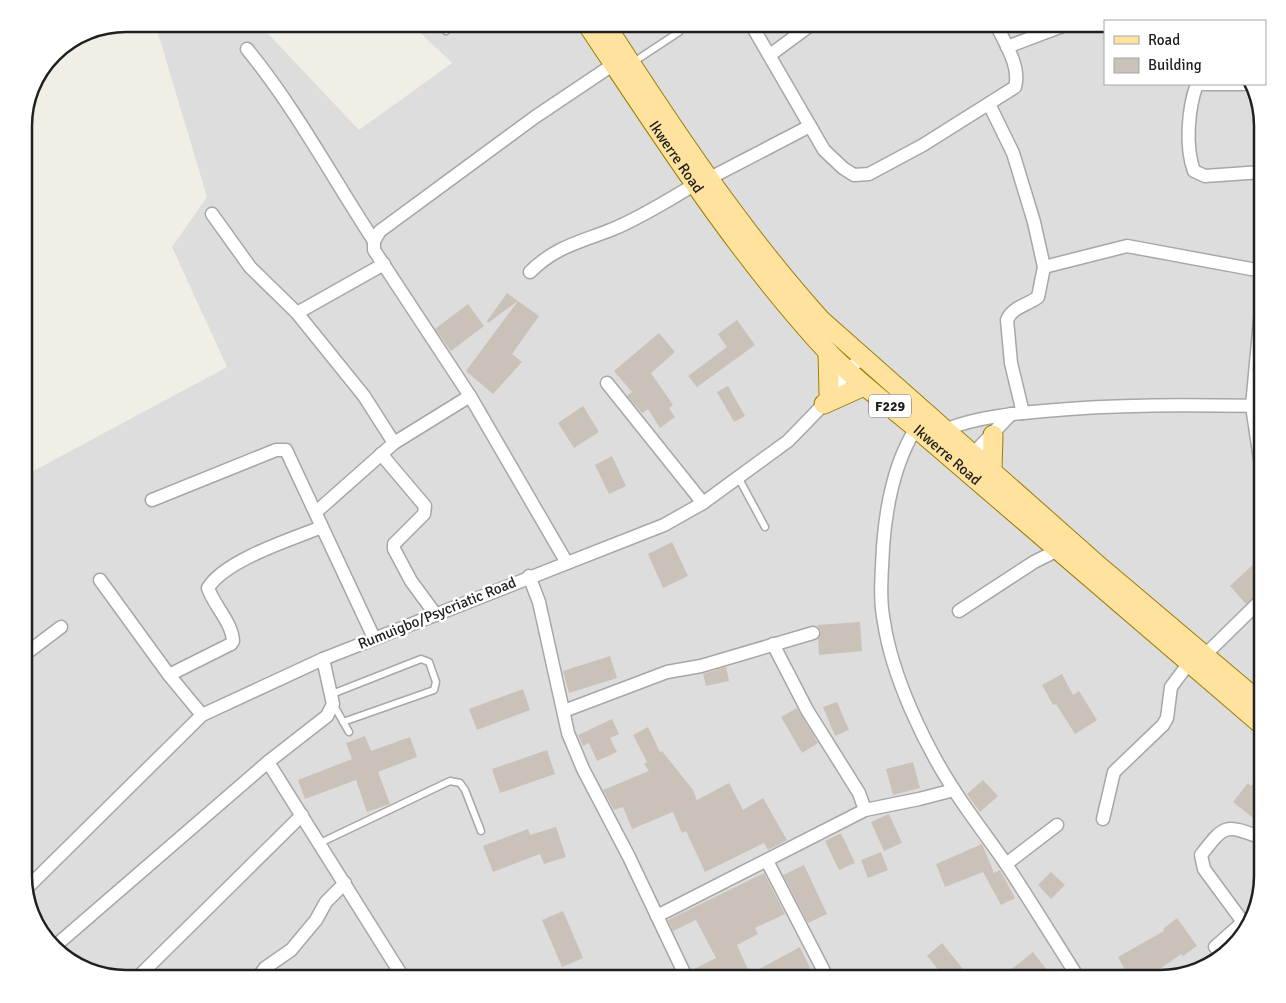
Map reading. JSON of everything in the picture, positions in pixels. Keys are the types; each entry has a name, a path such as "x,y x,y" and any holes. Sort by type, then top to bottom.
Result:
{"main road":[{"name":"Ikwerre Road","path":"594,33 622,64 702,181 756,267 828,352 855,364 947,429 1196,660 1254,717"},
{"name":"Ikwerre Road","path":"609,33 622,64"},
{"name":"Ikwerre Road","path":"702,181 734,214 791,287 821,320 855,364 864,386 1058,550 1196,660 1254,699"},
{"path":"828,352 827,399 864,386"},
{"path":"992,470 993,435"}],"street":[{"path":"756,32 824,150 843,168 854,174 868,174 923,145 1015,87 1018,77 1000,32"},
{"path":"770,55 801,32"},
{"path":"1007,47 1046,32"},
{"path":"247,49 266,72 309,135 374,241"},
{"path":"567,563 470,396 374,250 374,241 380,231 466,167 622,64"},
{"path":"1197,85 1190,119 1190,146 1194,171 1205,176 1254,173"},
{"path":"989,104 1013,153 1034,222 1044,267 1038,297 1010,313 1008,320 1017,414"},
{"path":"530,272 543,259 564,247 625,223 810,126"},
{"path":"212,214 250,267 297,313 364,396 394,443"},
{"path":"1044,267 1127,246 1254,270"},
{"path":"297,313 384,264"},
{"name":"Rumuigbo/Psycriatic Road","path":"33,882 202,715 322,659 436,615 529,576 664,525 703,503 788,441 827,399 855,364"},
{"path":"607,383 703,503"},
{"path":"316,512 394,443 470,396"},
{"path":"947,429 970,420 1109,406 1254,406"},
{"path":"973,454 1017,414"},
{"path":"916,428 905,446 899,461 885,516 881,587 884,623 897,670 917,722 954,790 1006,864 1073,970"},
{"path":"152,500 281,449 289,453 374,638"},
{"path":"381,454 425,506 424,514 394,544 394,550 411,581 436,615"},
{"path":"169,676 231,644 233,641 231,632 211,597 208,588 217,577 253,555 322,527"},
{"path":"959,611 1034,562 1058,550"},
{"path":"529,576 539,602 552,670 564,711 568,733 583,769 630,858 683,970"},
{"path":"100,580 169,676 202,715"},
{"path":"1103,819 1114,772 1163,725 1167,718 1171,687 1196,660 1254,607"},
{"path":"33,648 61,627"},
{"path":"564,711 667,672 701,666 813,633"},
{"path":"773,644 807,710 859,793 865,810"},
{"path":"59,942 268,762 327,716 333,699 322,659"},
{"path":"268,762 398,970"},
{"path":"657,916 865,810 919,800 954,790"},
{"path":"145,970 302,815"},
{"path":"1006,864 1057,825"},
{"path":"1242,921 1204,868 1201,856 1218,834 1227,828 1254,835"},
{"path":"767,861 823,970"},
{"path":"262,970 288,952 316,920 326,902 345,883"},
{"path":"1215,947 1241,924"}],"lane":[{"path":"622,64 678,32"},
{"path":"1197,85 1245,87"},
{"path":"738,477 765,528"},
{"path":"343,722 434,690 436,682 429,662 421,659 333,699 343,722 349,732"},
{"path":"320,843 450,781 460,783 465,790 481,831"}],"shaded area":[{"path":"1104,32 1104,85 1244,85 1252,108 1254,126 1254,877 1249,907 1234,934 1212,955 1196,963 1172,970 114,970 96,966 69,951 52,934 42,918 37,907 33,883 33,471 227,367 172,247 207,197 158,33 267,33 359,130 452,63 420,33"}],"building":[{"path":"507,293 518,301 488,323 487,321"},
{"path":"518,301 539,316 512,354 522,362 493,394 466,371"},
{"path":"468,304 484,326 451,351 435,329"},
{"path":"737,320 755,345 697,387 688,376 727,347 718,334"},
{"path":"659,333 675,352 651,373 673,405 669,408 675,417 660,428 648,409 642,413 627,396 632,392 614,371"},
{"path":"728,386 745,416 734,422 717,392"},
{"path":"583,406 599,432 574,448 558,423"},
{"path":"612,456 626,486 609,494 595,465"},
{"path":"672,542 688,576 663,588 648,554"},
{"path":"1254,564 1254,597 1246,604 1230,586"},
{"path":"860,622 862,651 819,655 818,639 821,631 817,625"},
{"path":"610,656 617,678 569,693 563,671"},
{"path":"726,667 729,681 706,686 703,674"},
{"path":"1062,674 1073,695 1079,691 1097,720 1075,734 1056,704 1053,705 1042,685"},
{"path":"523,689 530,710 477,730 469,709"},
{"path":"837,702 849,730 835,736 823,707"},
{"path":"797,708 818,743 802,753 781,717"},
{"path":"612,719 619,734 610,738 617,752 597,761 589,743 583,746 578,735"},
{"path":"648,727 660,752 662,751 693,790 697,800 729,783 743,810 763,798 787,840 768,850 764,843 705,872 686,831 682,833 673,812 632,829 623,807 614,810 603,790 649,771 644,764 647,762 633,735"},
{"path":"365,736 371,751 410,737 417,757 378,772 390,804 367,812 356,780 305,799 298,780 352,759 346,743"},
{"path":"547,750 555,774 500,793 492,769"},
{"path":"913,762 920,788 893,795 886,769"},
{"path":"983,780 998,796 980,812 967,794"},
{"path":"1248,783 1251,786 1254,783 1254,819 1233,802"},
{"path":"889,814 902,843 884,851 871,822"},
{"path":"556,827 566,857 544,864 540,854 493,872 483,846 528,829 530,835"},
{"path":"841,833 855,863 839,870 825,841"},
{"path":"982,844 994,873 1000,870 1015,898 1001,905 983,872 945,887 936,864"},
{"path":"881,852 888,870 868,878 861,860"},
{"path":"804,865 827,914 808,923 783,875"},
{"path":"1051,872 1065,885 1051,899 1038,885"},
{"path":"764,873 785,914 755,928 758,934 737,945 748,970 692,970 716,958 696,920 673,931 668,920"},
{"path":"563,911 583,958 562,967 542,920"},
{"path":"1177,918 1197,946 1183,956 1181,954 1159,970 1125,970 1118,957 1164,931 1163,929"},
{"path":"942,943 963,969 939,970 927,956"},
{"path":"800,947 810,968 806,970 757,970"},
{"path":"1033,952 1047,970 1010,970"}]}
